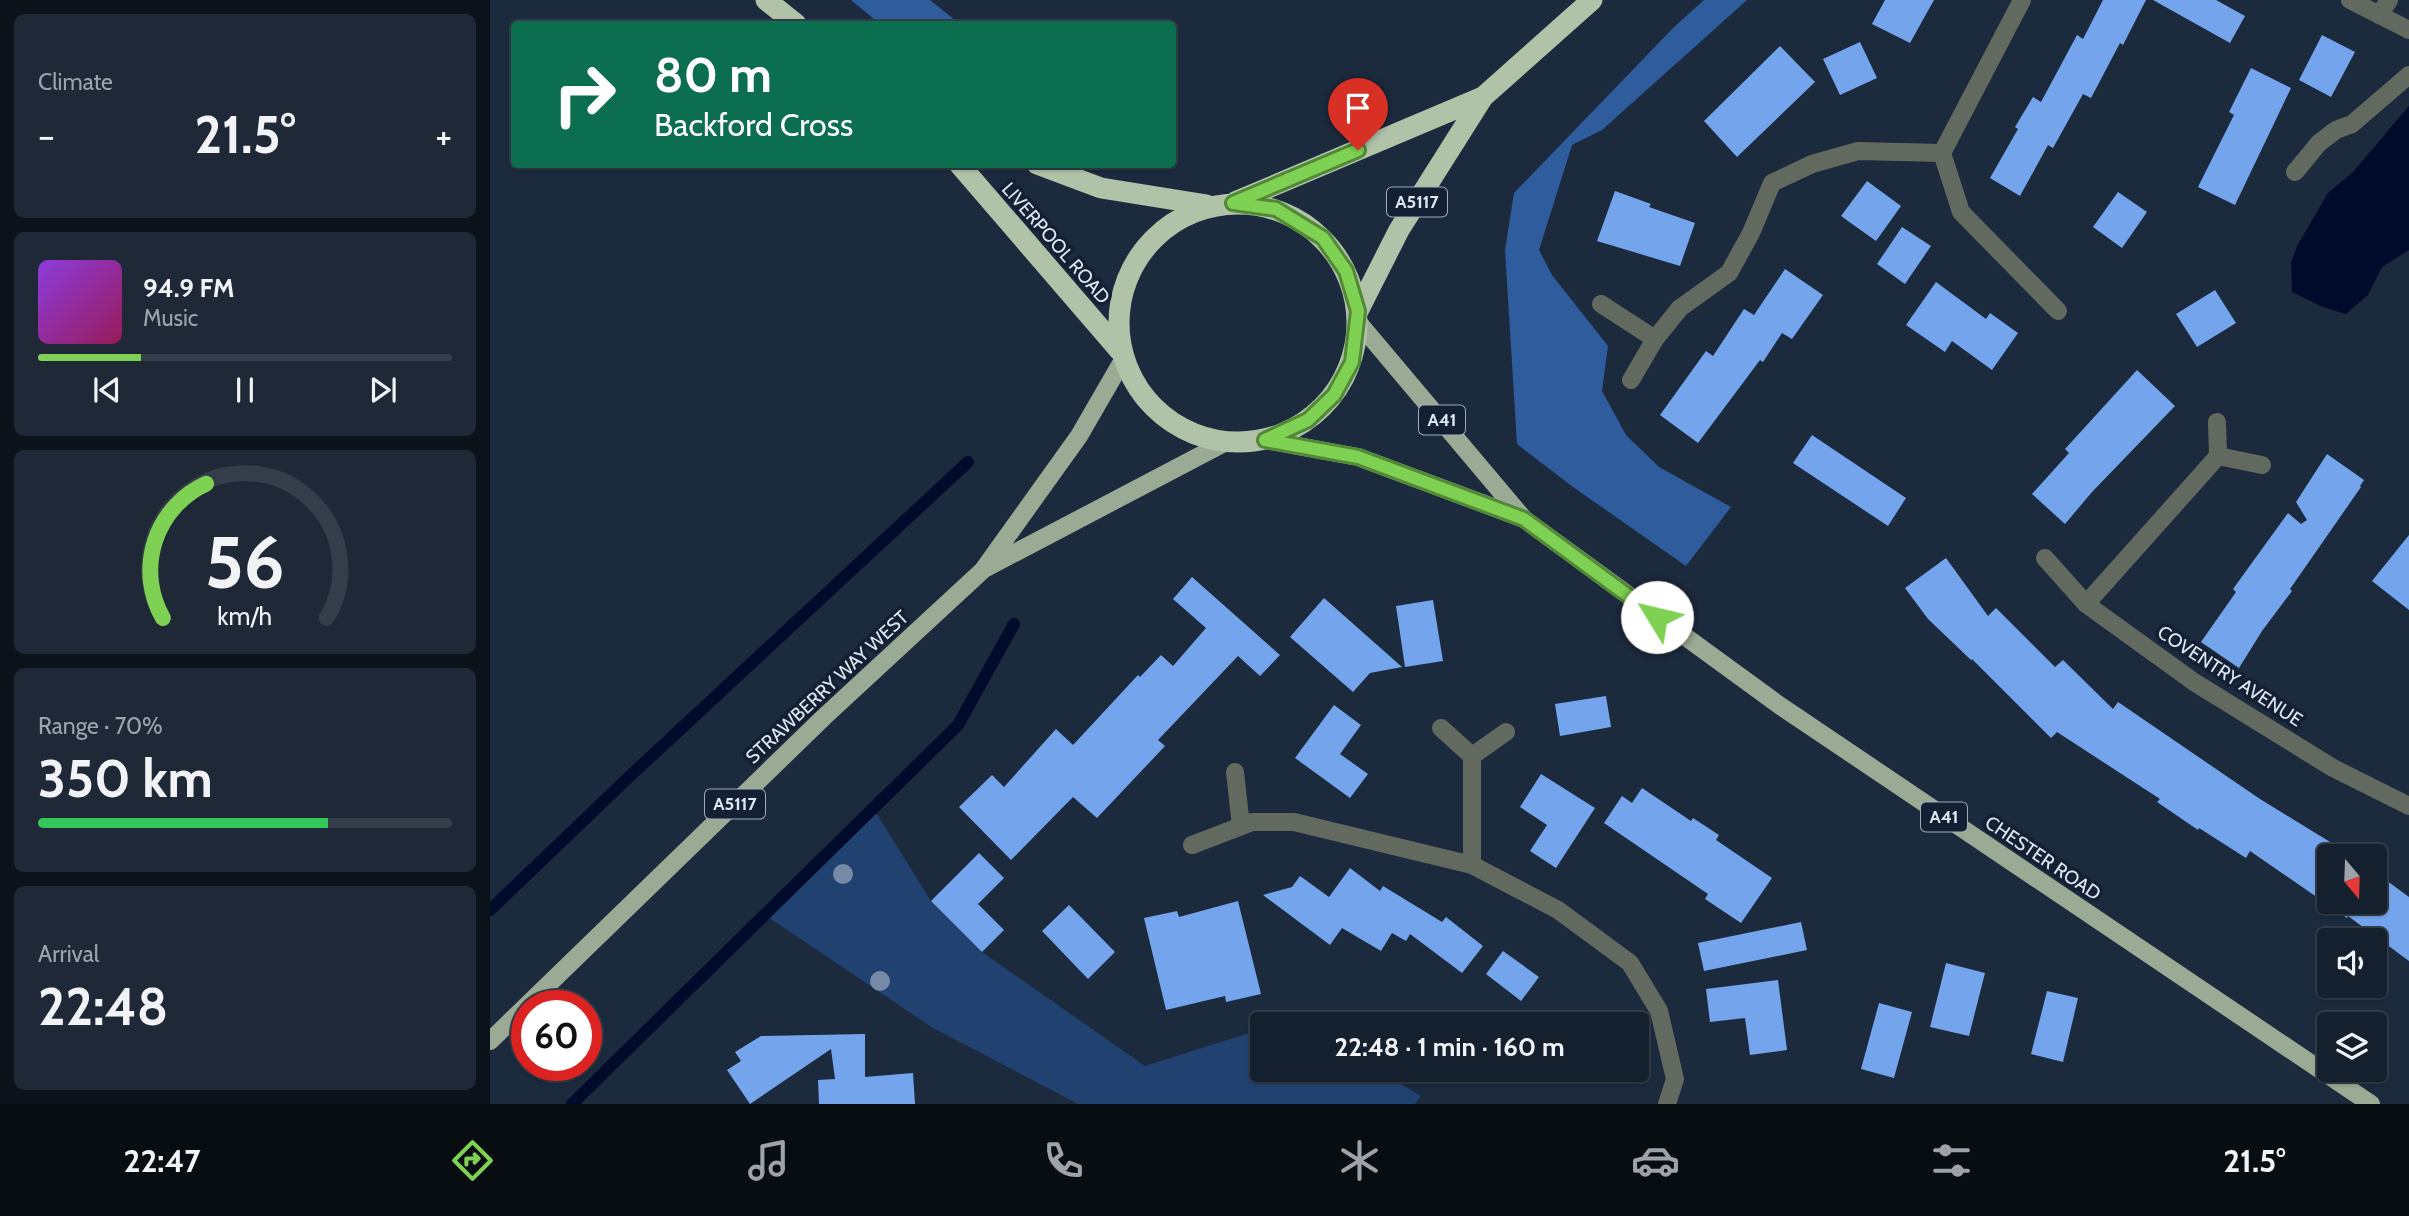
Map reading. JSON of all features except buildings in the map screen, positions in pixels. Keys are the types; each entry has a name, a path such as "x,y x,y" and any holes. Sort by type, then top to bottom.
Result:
{"highway":[{"path":"766,0 792,21"},
{"name":"A5117","path":"1358,316 1399,230 1483,97 1592,0"},
{"name":"A5117","path":"1223,204 1483,97"},
{"name":"LIVERPOOL ROAD","path":"962,168 1122,356"},
{"name":"LIVERPOOL ROAD","path":"1048,168 1101,188 1223,204"},
{"name":"A41","path":"1223,204 1276,209 1323,238 1346,271 1358,316 1352,362 1334,395 1308,420 1265,440 1226,442 1187,433 1155,410 1137,387 1122,356 1118,314 1126,278 1149,242 1182,217 1223,204"}],"main road":[{"name":"CHESTER ROAD","path":"1358,316 1524,519 1779,705 2371,1104"},
{"name":"STRAWBERRY WAY WEST","path":"490,1041 824,717 983,570 1079,436 1122,356"},
{"name":"CHESTER ROAD","path":"1265,440 1358,457 1524,519"},
{"name":"STRAWBERRY WAY WEST","path":"983,570 1226,442"}],"street":[{"path":"2022,0 1942,153 1961,212 2058,311"},
{"path":"2350,0 2384,7 2409,30"},
{"path":"2295,172 2319,143 2336,130 2353,124 2409,75"},
{"path":"1631,380 1655,339 1680,308 1729,273 1751,233 1772,183 1812,164 1858,151 1942,153"},
{"path":"1601,304 1655,339"},
{"path":"2086,604 2218,456 2217,422"},
{"path":"2218,456 2262,465"},
{"name":"COVENTRY AVENUE","path":"2045,558 2086,604 2194,682 2333,768 2409,806"},
{"path":"1441,728 1472,756 1472,864"},
{"path":"1472,756 1506,732"},
{"path":"1235,772 1241,826"},
{"path":"1192,845 1252,822 1294,822 1472,864 1558,910 1630,963 1659,1011 1675,1079 1673,1103"}],"shaded area":[{"path":"851,0 930,0 956,21 876,21"},
{"path":"1704,0 1747,0 1602,130 1572,145 1539,250 1552,275 1608,346 1602,391 1626,435 1659,467 1731,507 1686,566 1517,444 1505,250 1514,193 1674,27"},
{"path":"2409,106 2409,250 2382,267 2368,295 2346,314 2323,307 2292,292 2291,263 2297,246 2328,193 2353,172"},
{"path":"873,808 931,901 982,952 1145,1066 1250,1033 1250,1082 1398,1082 1421,1096 1415,1104 1078,1104 933,1028 765,915"}],"waterway":[{"path":"490,910 968,462"},
{"path":"572,1104 958,725 1014,624"}],"route":[{"path":"1358,150 1233,203 1276,209 1323,238 1346,271 1358,311 1352,362 1334,395 1308,420 1265,440 1358,457 1524,519 1657,617"}]}
